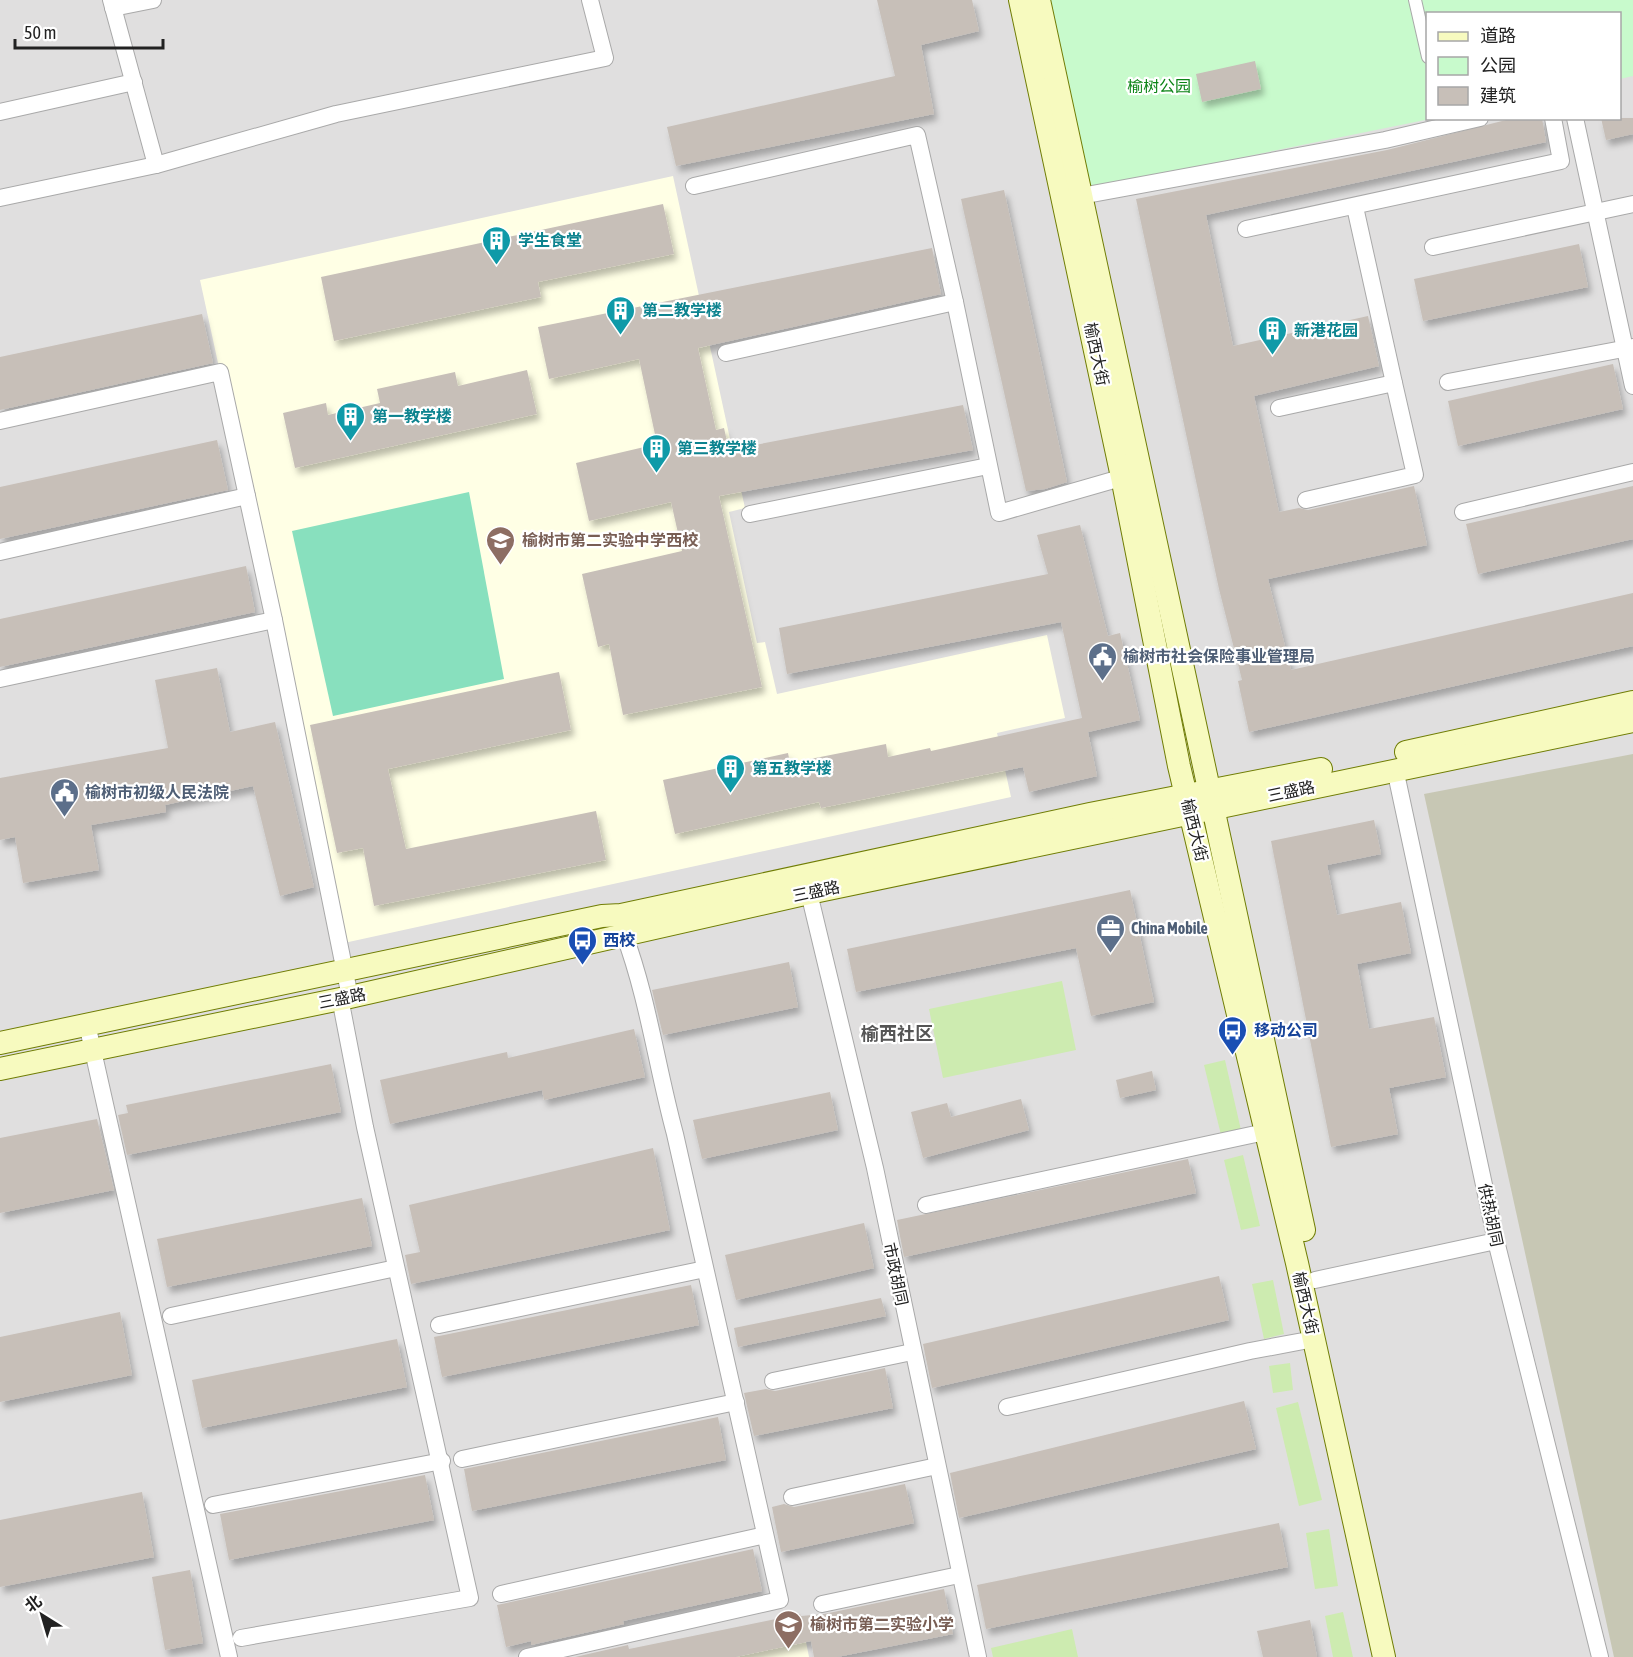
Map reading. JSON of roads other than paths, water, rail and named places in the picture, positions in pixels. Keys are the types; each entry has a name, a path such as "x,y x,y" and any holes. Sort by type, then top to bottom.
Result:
{"main road":[{"name":"榆西大街","path":"1020,0 1131,475 1200,801 1265,1132 1314,1339 1384,1657"},
{"name":"榆西大街","path":"1040,0 1081,196 1131,475"},
{"name":"三盛路","path":"0,1069 345,998 1633,702"},
{"name":"三盛路","path":"0,1042 602,916 621,915 864,861 1395,769 1633,721"},
{"name":"榆西大街","path":"1200,801 1315,1280 1396,1657"}],"street":[{"path":"153,0 112,4 156,165"},
{"path":"0,198 156,165 336,114 605,58 590,0"},
{"path":"1415,0 1426,48"},
{"path":"0,112 134,82"},
{"path":"1081,196 1385,140 1471,120"},
{"path":"1246,230 1562,161 1553,120"},
{"path":"1575,120 1629,348 1633,386"},
{"path":"694,186 917,135 956,302 999,513 1131,475"},
{"path":"1433,247 1633,204"},
{"path":"1306,500 1415,475 1355,207"},
{"path":"726,353 956,302"},
{"path":"1448,382 1629,348"},
{"path":"0,421 220,372 274,620 344,969 345,998 362,1116 442,1461 470,1598 241,1638"},
{"path":"1279,408 1394,383"},
{"path":"750,514 988,466"},
{"path":"1462,512 1633,472"},
{"path":"0,552 247,496"},
{"path":"0,679 274,620"},
{"name":"供热胡同","path":"1395,769 1496,1241 1600,1657"},
{"name":"市政胡同","path":"809,892 875,1168 978,1657"},
{"path":"527,1657 780,1600 658,1073 639,972 624,934"},
{"path":"87,1024 229,1657"},
{"path":"926,1205 1265,1132"},
{"path":"1315,1280 1496,1241"},
{"path":"171,1316 396,1268"},
{"path":"439,1325 705,1269"},
{"path":"1006,1407 1239,1353 1314,1339"},
{"path":"773,1381 912,1352"},
{"path":"462,1459 736,1402"},
{"path":"213,1505 442,1461"},
{"path":"792,1497 936,1466"},
{"path":"501,1594 765,1535"},
{"path":"822,1604 959,1575"}],"place":[{"name":"学生食堂","path":"497,266"},
{"name":"第二教学楼","path":"621,336"},
{"name":"新港花园","path":"1273,356"},
{"name":"第一教学楼","path":"351,442"},
{"name":"第三教学楼","path":"656,474"},
{"name":"榆树市第二实验中学西校","path":"501,566"},
{"name":"榆树市社会保险事业管理局","path":"1102,682"},
{"name":"第五教学楼","path":"731,794"},
{"name":"榆树市初级人民法院","path":"64,818"},
{"name":"China Mobile","path":"1110,954"},
{"name":"西校","path":"582,966"},
{"name":"移动公司","path":"1233,1056"},
{"name":"榆树市第二实验小学","path":"789,1650"}],"district":[{"name":"榆西社区","path":"897,1033"}],"park label":[{"name":"榆树公园","path":"1159,86"}]}
